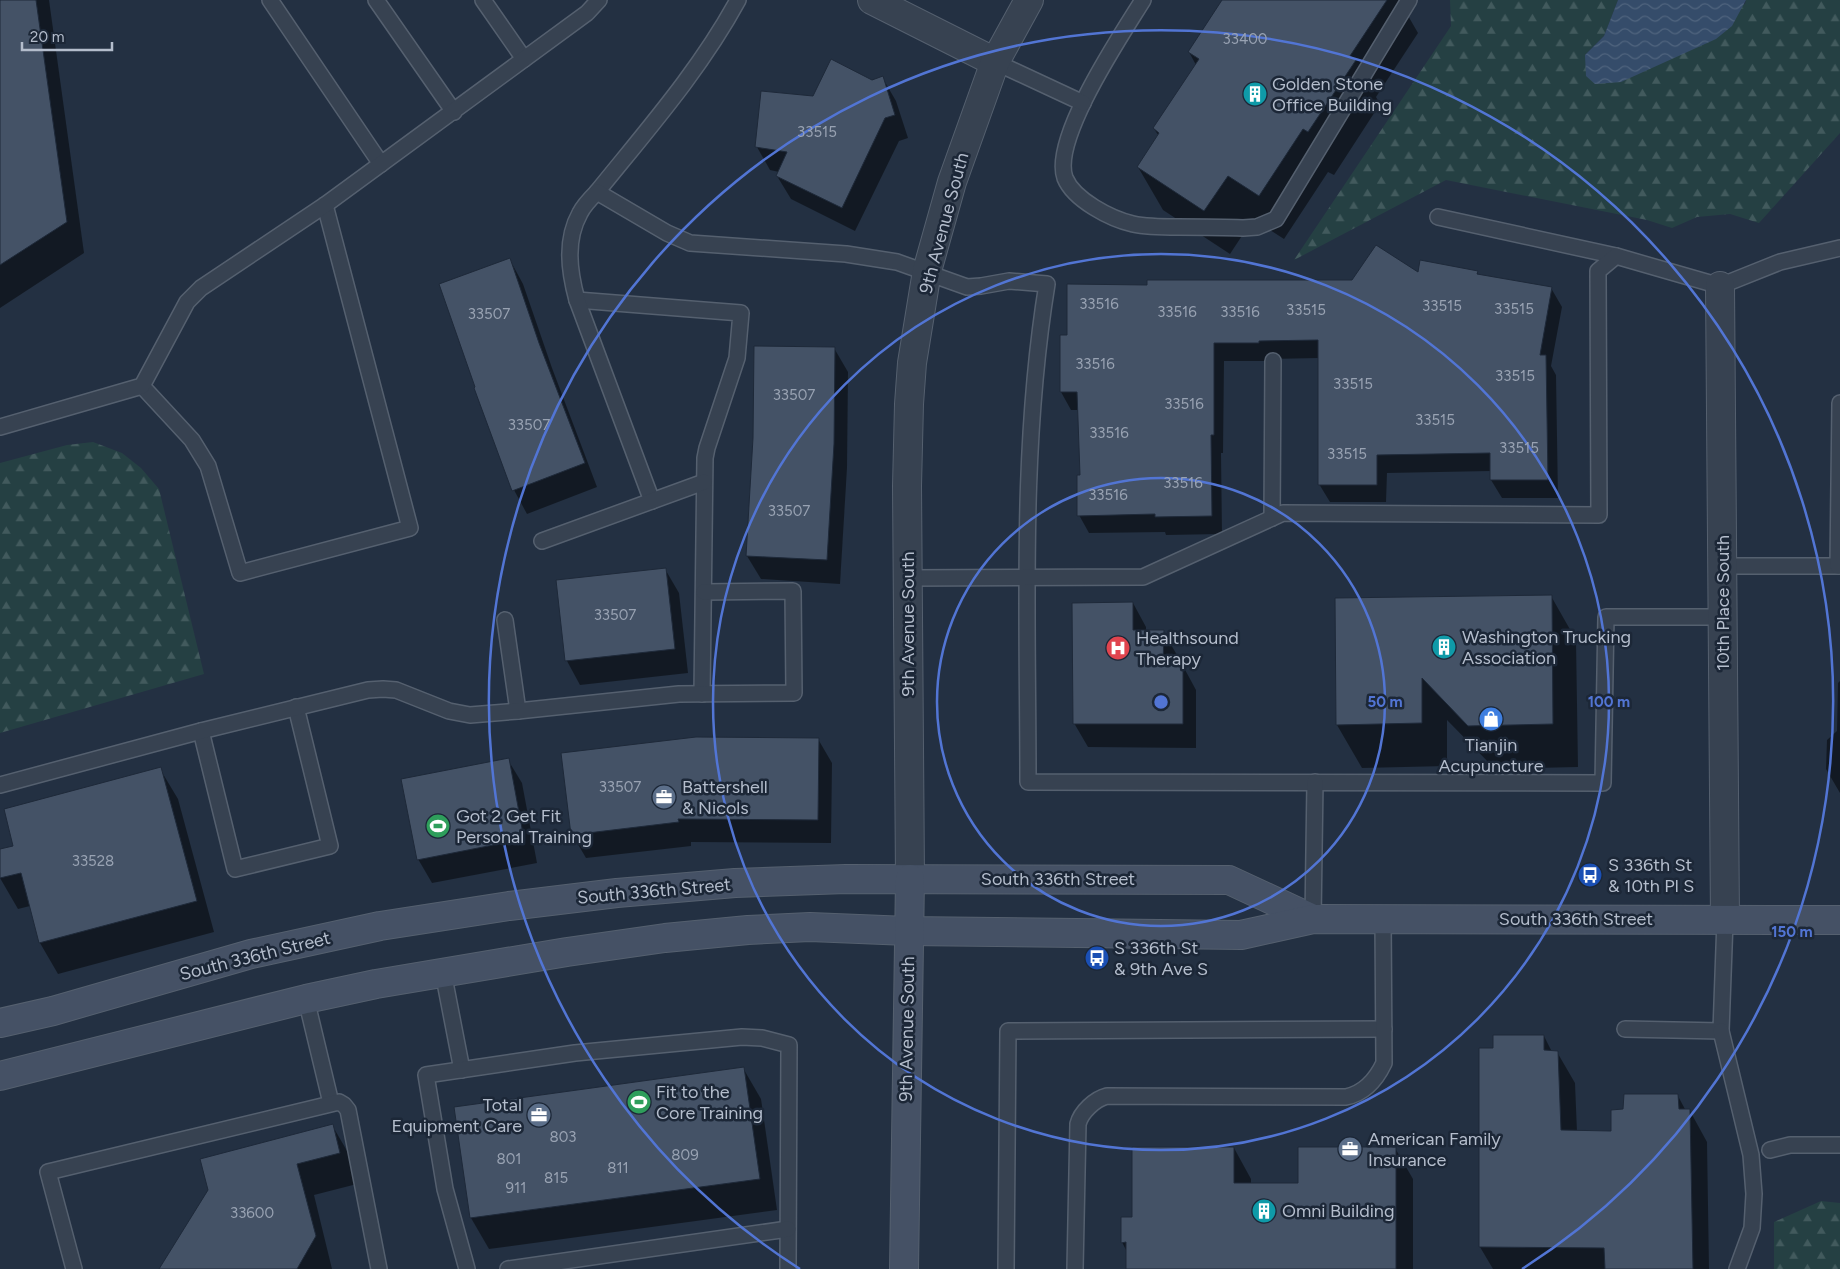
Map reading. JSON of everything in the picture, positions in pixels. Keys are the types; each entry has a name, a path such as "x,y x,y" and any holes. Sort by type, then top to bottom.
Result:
{"main road":[{"name":"South 336th Street","path":"0,1023 62,1008 251,954 380,926 509,906 617,893 735,883 846,879 1230,880 1313,918"},
{"name":"9th Avenue South","path":"904,1269 910,879"},
{"name":"South 336th Street","path":"0,1076 306,999 443,972 665,938 739,931 810,928 1241,936 1313,918 1840,920"}],"street":[{"path":"872,0 995,62"},
{"name":"9th Avenue South","path":"910,879 907,486 912,363 927,272 952,182 995,62 1029,0"},
{"name":"10th Place South","path":"1720,286 1725,920"}],"lane":[{"path":"270,0 381,164"},
{"path":"376,0 454,112"},
{"path":"483,0 524,59"},
{"path":"0,426 142,386 187,302 201,288 325,205 454,112 587,13 599,0"},
{"path":"652,501 576,300 571,281 572,230 580,211 683,87 727,21 738,0"},
{"path":"1143,0 1099,72 1083,103 1069,136 1064,162 1065,178 1087,202 1102,213 1118,220 1150,227 1257,227 1276,219 1409,0"},
{"path":"995,62 1083,103"},
{"path":"597,192 667,233 690,243 846,254 897,262 966,287 1008,281 1047,284 1034,381 1028,479 1028,782 1603,782 1606,617 1724,617"},
{"path":"142,386 192,440 208,466 240,573 410,528 325,205"},
{"path":"1438,217 1616,256 1720,286 1780,262 1840,248"},
{"path":"908,578 1143,577 1283,512 1600,514 1598,272 1616,256"},
{"path":"576,300 740,313 737,358 707,448 704,482 702,694"},
{"path":"1272,518 1273,361"},
{"path":"1723,566 1839,566 1840,403"},
{"path":"542,541 704,482"},
{"path":"0,785 201,731 368,690 396,690 449,711 470,715 679,694 794,693 793,591 704,592"},
{"path":"505,620 518,711"},
{"path":"201,731 235,869 330,846 296,707"},
{"path":"1313,918 1314,782"},
{"path":"1075,1269 1078,1124 1080,1116 1100,1098 1107,1096 1346,1097 1356,1095 1369,1086 1379,1074 1384,1063 1383,918"},
{"path":"1725,920 1721,1031 1751,1155 1752,1174 1752,1228 1737,1269"},
{"path":"443,972 462,1070"},
{"path":"306,999 331,1103"},
{"path":"1006,1269 1008,1031 1384,1029"},
{"path":"1625,1029 1721,1031"},
{"path":"467,1269 445,1189 426,1075 575,1054 742,1037 762,1038 789,1045 788,1269"},
{"path":"74,1269 48,1172 339,1102 348,1110 379,1269"},
{"path":"1770,1150 1790,1145 1840,1145"},
{"path":"508,1269 788,1229"}],"green space":[{"path":"1450,0 1618,0 1604,36 1585,55 1745,4 1746,0 1840,0 1840,133 1759,223 1730,214 1697,217 1672,228 1647,220 1446,180 1294,260 1451,26"},
{"path":"93,442 122,453 141,468 159,489 204,674 0,733 0,463 67,445"},
{"path":"1821,1201 1840,1203 1840,1269 1774,1269 1774,1222"}],"water":[{"path":"1618,0 1746,0 1732,26 1716,39 1621,82 1595,84 1586,76 1585,55 1604,36"}],"building":[{"path":"0,0 36,0 67,222 0,265"},
{"name":"Golden Stone Office Building","path":"1222,0 1387,0 1350,56 1356,60 1308,132 1303,129 1259,196 1228,176 1204,211 1137,167 1159,133 1153,128 1199,59 1188,52"},
{"path":"831,59 872,80 883,76 895,115 885,118 842,208 776,176 787,152 755,147 761,91 813,96"},
{"path":"1376,245 1418,272 1420,260 1478,271 1477,274 1552,287 1540,355 1546,355 1548,480 1490,480 1490,453 1377,455 1377,485 1318,485 1318,340 1214,343 1214,435 1211,435 1212,516 1155,517 1155,514 1077,516 1077,475 1080,475 1077,392 1060,392 1060,335 1067,335 1067,284 1147,285 1147,280 1352,280"},
{"path":"510,258 539,343 585,463 512,491 474,388 439,284"},
{"path":"754,346 835,347 834,444 827,560 746,556 753,438"},
{"path":"666,568 675,649 565,661 556,580"},
{"name":"Washington Trucking Association","path":"1552,595 1553,724 1468,726 1422,678 1422,723 1336,725 1335,598"},
{"name":"Healthsound Therapy","path":"1133,602 1133,630 1164,630 1163,665 1183,665 1183,724 1073,724 1072,603"},
{"path":"696,737 819,738 818,820 678,819 679,822 571,835 561,753"},
{"path":"509,758 524,839 417,860 401,779"},
{"path":"161,767 197,901 39,943 21,873 0,878 0,849 13,846 4,809"},
{"path":"1493,1035 1544,1035 1544,1050 1558,1051 1561,1130 1611,1131 1611,1110 1623,1109 1624,1094 1678,1094 1679,1109 1690,1109 1693,1269 1605,1269 1604,1248 1479,1247 1479,1048 1493,1048"},
{"path":"744,1067 760,1179 470,1218 454,1107"},
{"path":"333,1124 340,1153 297,1164 316,1236 297,1269 159,1269 208,1190 200,1159"},
{"name":"Omni Building","path":"1132,1147 1234,1147 1234,1183 1298,1183 1298,1147 1396,1147 1396,1269 1126,1269 1126,1242 1121,1243 1121,1217 1132,1217"}],"place":[{"name":"Golden Stone Office Building","path":"1255,94"},
{"name":"Washington Trucking Association","path":"1444,647"},
{"name":"Healthsound Therapy","path":"1118,648"},
{"name":"Tianjin Acupuncture","path":"1491,719"},
{"name":"Battershell & Nicols","path":"664,797"},
{"name":"Got 2 Get Fit Personal Training","path":"438,826"},
{"name":"S 336th St & 10th Pl S","path":"1590,875"},
{"name":"S 336th St & 9th Ave S","path":"1097,958"},
{"name":"Fit to the Core Training","path":"639,1102"},
{"name":"Total Equipment Care","path":"539,1115"},
{"name":"American Family Insurance","path":"1350,1149"},
{"name":"Omni Building","path":"1264,1211"}]}
